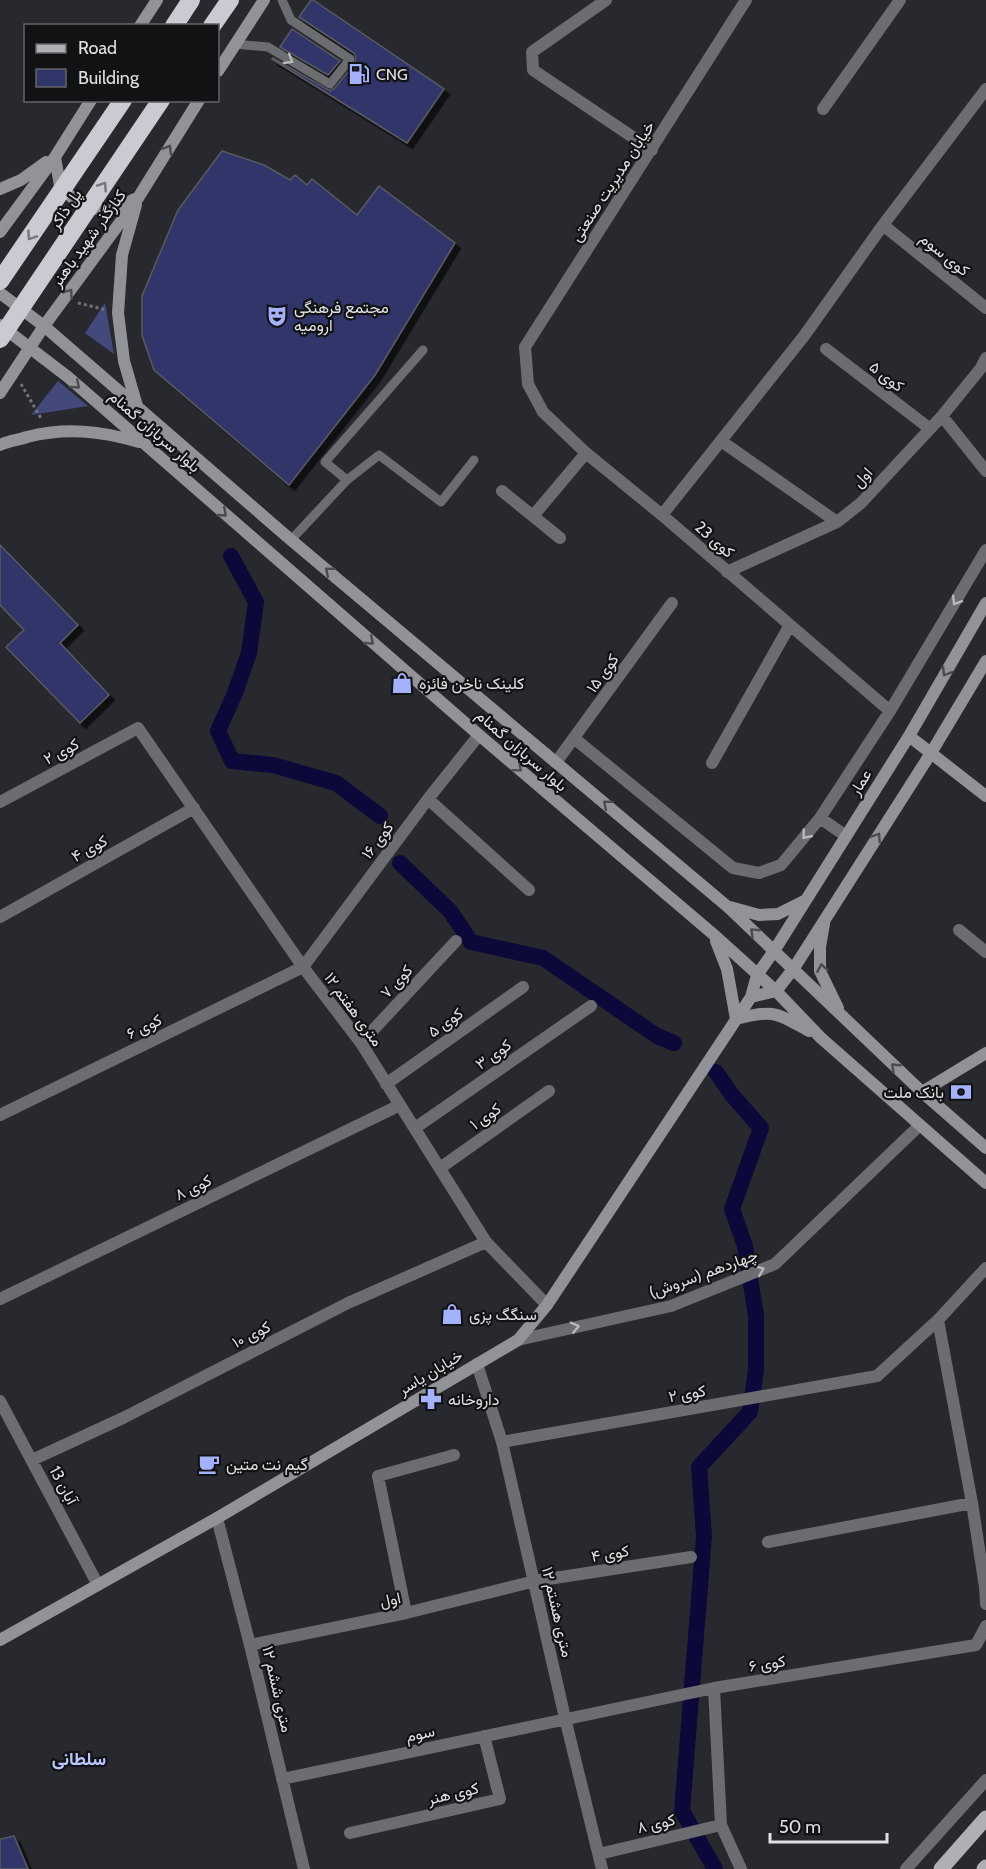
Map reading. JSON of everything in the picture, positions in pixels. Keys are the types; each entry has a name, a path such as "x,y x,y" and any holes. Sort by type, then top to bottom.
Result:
{"highway":[{"path":"175,24 191,0"},
{"path":"213,24 230,0"},
{"name":"پل ذاکر","path":"0,281 122,102"},
{"name":"پل ذاکر","path":"0,339 160,102"}],"main road":[{"path":"141,24 157,0"},
{"path":"219,69 264,0"},
{"path":"0,232 55,157 90,102"},
{"name":"کنارگذر شهید باهنر","path":"0,393 44,326 138,198 198,102"},
{"path":"0,189 21,180 55,157"},
{"path":"55,157 60,186 81,206 110,211 138,198"},
{"path":"137,407 124,361 118,313 122,255 138,198"},
{"name":"بلوار سربازان گمنام","path":"0,293 44,326 291,540 557,761 728,907 922,1092 986,1148"},
{"name":"بلوار سربازان گمنام","path":"0,325 68,377 479,735 713,934 776,991 821,1038 986,1182"},
{"path":"0,445 50,432 81,430 143,443"},
{"name":"عمار","path":"757,975 909,736 986,603"},
{"path":"751,997 776,991 794,968 931,753 986,661"},
{"path":"909,736 986,796"},
{"path":"728,907 759,915 778,914 805,900"},
{"path":"826,916 820,947 820,971 842,1017"},
{"path":"713,934 726,963 736,1019 761,1013 778,1014 821,1038"},
{"name":"خیابان یاسر","path":"0,1640 217,1518 518,1340 547,1305 751,997 757,975"},
{"path":"922,1092 986,1053"},
{"path":"941,1869 986,1818"}],"street":[{"path":"606,0 532,52 533,70 652,150"},
{"name":"خیابان مدیریت صنعتی","path":"528,384 525,347 746,0"},
{"path":"824,109 900,0"},
{"path":"662,515 804,336 883,225 986,89"},
{"name":"کوی سوم","path":"883,225 986,308"},
{"name":"کوی ۵","path":"826,349 929,428"},
{"name":"اول","path":"727,572 837,522 861,503 942,416 981,368 986,358"},
{"name":"کوی 23","path":"528,384 543,411 586,453 662,515 890,711"},
{"path":"942,416 986,471"},
{"path":"721,441 837,522"},
{"path":"533,516 586,453"},
{"path":"502,491 560,538"},
{"path":"574,739 733,868 759,873 781,865 820,818 890,711 986,550"},
{"name":"کوی ۱۵","path":"557,761 672,603"},
{"path":"712,763 790,625"},
{"name":"کوی ۲","path":"0,802 138,728"},
{"name":"۱۲ متری هفتم","path":"138,728 303,967 361,1044 486,1242 547,1305"},
{"name":"کوی ۱۶","path":"303,967 428,799 479,735"},
{"path":"428,799 529,890"},
{"name":"کوی ۴","path":"0,917 194,808"},
{"path":"820,818 846,836"},
{"path":"959,930 986,952"},
{"name":"کوی ۷","path":"361,1044 456,941"},
{"name":"کوی ۶","path":"0,1115 303,967"},
{"name":"کوی ۵","path":"386,1084 523,987"},
{"name":"کوی ۳","path":"415,1128 591,1006"},
{"name":"کوی ۱","path":"440,1168 549,1091"},
{"name":"کوی ۸","path":"0,1299 400,1105"},
{"name":"چهاردهم (سروش)","path":"518,1340 671,1306 775,1264 919,1125"},
{"name":"کوی ۱۰","path":"32,1460 123,1418 348,1303 486,1242"},
{"path":"986,1268 938,1320 972,1503 986,1604"},
{"name":"کوی ۲","path":"502,1442 877,1376 938,1320"},
{"name":"۱۲ متری هشتم","path":"477,1364 502,1442 602,1869"},
{"name":"13 آبان","path":"2,1409 32,1460 98,1585"},
{"path":"406,1613 378,1476 454,1455"},
{"path":"768,1542 972,1503"},
{"name":"۱۲ متری ششم","path":"217,1518 304,1869"},
{"name":"کوی ۴","path":"535,1581 691,1557"},
{"name":"اول","path":"250,1645 406,1613 535,1581"},
{"name":"کوی ۶","path":"565,1718 714,1688 976,1645 986,1626"},
{"path":"714,1688 721,1825 741,1869"},
{"name":"سوم","path":"282,1779 565,1718"},
{"name":"کوی هنر","path":"350,1833 500,1799 484,1736"},
{"path":"906,1869 986,1779"},
{"name":"کوی ۸","path":"599,1854 721,1825"}],"lane":[{"path":"234,44 268,47 330,84 350,59 291,20 282,0"},
{"path":"346,480 326,462 423,350"},
{"path":"291,540 346,480 379,455 441,502 474,460"}],"path":[{"path":"63,300 118,313"},
{"path":"14,372 50,432"}],"shaded area":[{"path":"105,303 114,354 85,333"},
{"path":"58,381 88,406 31,415"}],"building":[{"name":"CNG","path":"311,0 444,89 407,143 272,59 330,91 355,63 354,53 299,17"},
{"path":"292,29 340,61 328,75 280,47"},
{"name":"مجتمع فرهنگی ارومیه","path":"222,151 264,165 290,180 295,175 307,185 312,179 357,215 379,186 455,243 375,375 289,485 154,370 142,335 142,296 178,210"},
{"path":"0,545 78,625 60,643 109,695 80,723 6,647 24,630 0,605"},
{"path":"14,1836 28,1869 0,1869 0,1839"}],"waterway":[{"path":"231,556 256,602 249,653 218,731 232,761 273,765 336,783 380,816"},
{"path":"400,863 450,911 471,942 543,958 657,1036 674,1043"},
{"path":"715,1869 682,1811 704,1536 699,1467 750,1412 756,1370 756,1316 745,1246 732,1209 761,1128 732,1095 716,1072"}],"place":[{"name":"CNG","path":"359,74"},
{"name":"مجتمع فرهنگی ارومیه","path":"277,316"},
{"name":"کلینک ناخن فائزه","path":"402,683"},
{"name":"بانک ملت","path":"961,1092"},
{"name":"سنگگ پزی","path":"452,1314"},
{"name":"داروخانه","path":"431,1399"},
{"name":"گیم نت متین","path":"209,1464"}],"district":[{"name":"سلطانی","path":"79,1759"}]}
